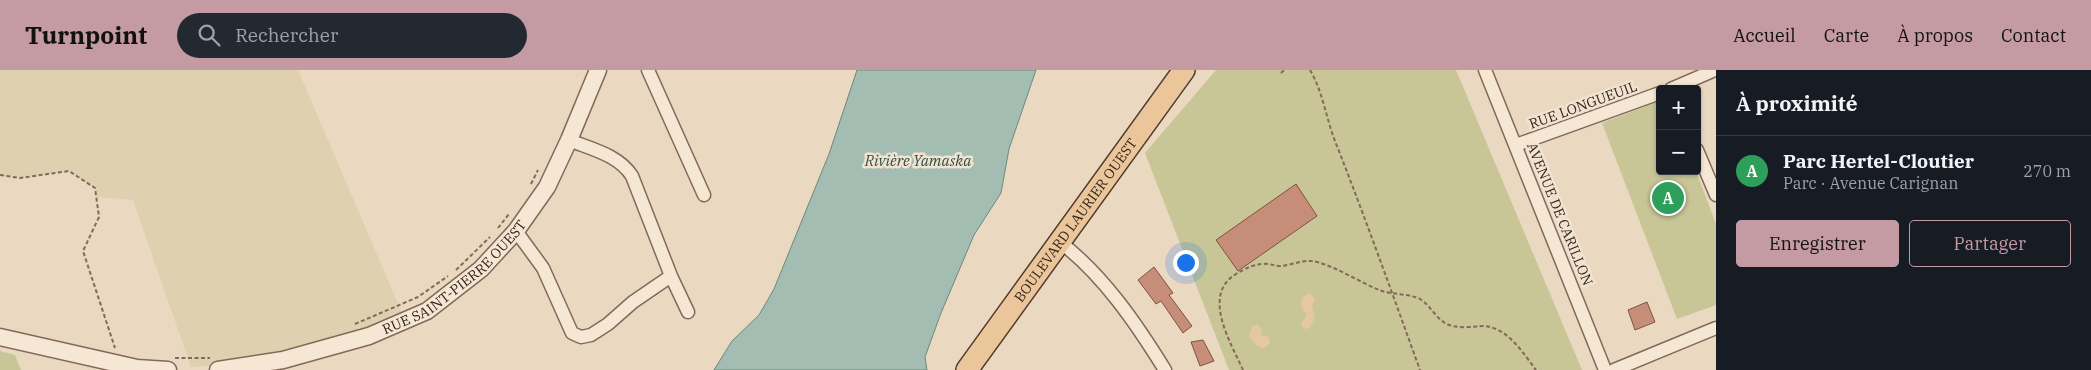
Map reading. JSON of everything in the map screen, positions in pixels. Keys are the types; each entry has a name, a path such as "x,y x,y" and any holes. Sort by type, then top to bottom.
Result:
{"main road":[{"name":"BOULEVARD LAURIER OUEST","path":"967,370 1184,70"}],"street":[{"name":"RUE SAINT-PIERRE OUEST","path":"217,364 283,360 369,336 427,311 481,269 516,231 547,188 598,70"},
{"path":"648,70 704,195"},
{"name":"AVENUE DE CARILLON","path":"1485,70 1605,370"},
{"path":"1681,85 1715,70"},
{"name":"RUE LONGUEUIL","path":"1516,145 1656,94"},
{"path":"569,140 614,159 626,167 632,176 671,276 688,312"},
{"path":"1701,159 1716,195"},
{"path":"516,231 544,268 572,333 580,336 591,335 608,324 633,302 671,276"},
{"path":"1060,242 1083,260 1141,331 1165,370"},
{"path":"1614,370 1716,328"},
{"path":"0,337 137,368 170,364"}],"path":[{"path":"1281,73 1284,70"},
{"path":"1310,70 1317,81 1333,137 1370,229 1420,370"},
{"path":"531,184 539,168"},
{"path":"0,175 20,178 70,171 95,188 99,217 83,251 116,352 108,350"},
{"path":"455,270 496,232 514,208"},
{"path":"1243,370 1219,310 1222,292 1227,280 1249,267 1266,263 1277,266 1289,265 1301,261 1316,262 1364,284 1422,300 1444,322 1453,326 1485,326 1496,329 1506,334 1536,370"},
{"path":"353,325 418,297 448,276"},
{"path":"170,364 217,364"}],"shaded area":[{"path":"0,70 298,70 402,313 338,339 222,365 191,367 133,200 97,197 95,188 69,171 20,178 0,175"},
{"path":"1216,70 1456,70 1582,370 1229,370 1145,153"},
{"path":"1656,103 1656,175 1698,175 1716,224 1716,305 1677,319 1602,123"},
{"path":"0,351 15,355 21,370 0,370"}],"sand":[{"path":"1310,293 1315,299 1312,306 1315,318 1309,328 1304,329 1301,325 1307,314 1302,308 1301,302"},
{"path":"1257,324 1262,330 1261,335 1269,337 1270,343 1263,349 1257,346 1249,336 1252,327"}],"water":[{"name":"Rivière Yamaska","path":"857,70 1036,70 1009,149 1001,193 974,235 941,313 925,357 927,370 714,370 732,341 759,315 774,289 829,154"}],"building":[{"path":"1296,184 1317,216 1238,271 1216,240"},
{"path":"1154,267 1173,293 1169,295 1192,326 1183,333 1161,301 1156,304 1138,280"},
{"path":"1647,302 1655,322 1635,330 1628,310"},
{"path":"1203,340 1214,361 1200,366 1191,342"}],"place":[{"name":"Parc Hertel-Cloutier","path":"1668,198"}]}
